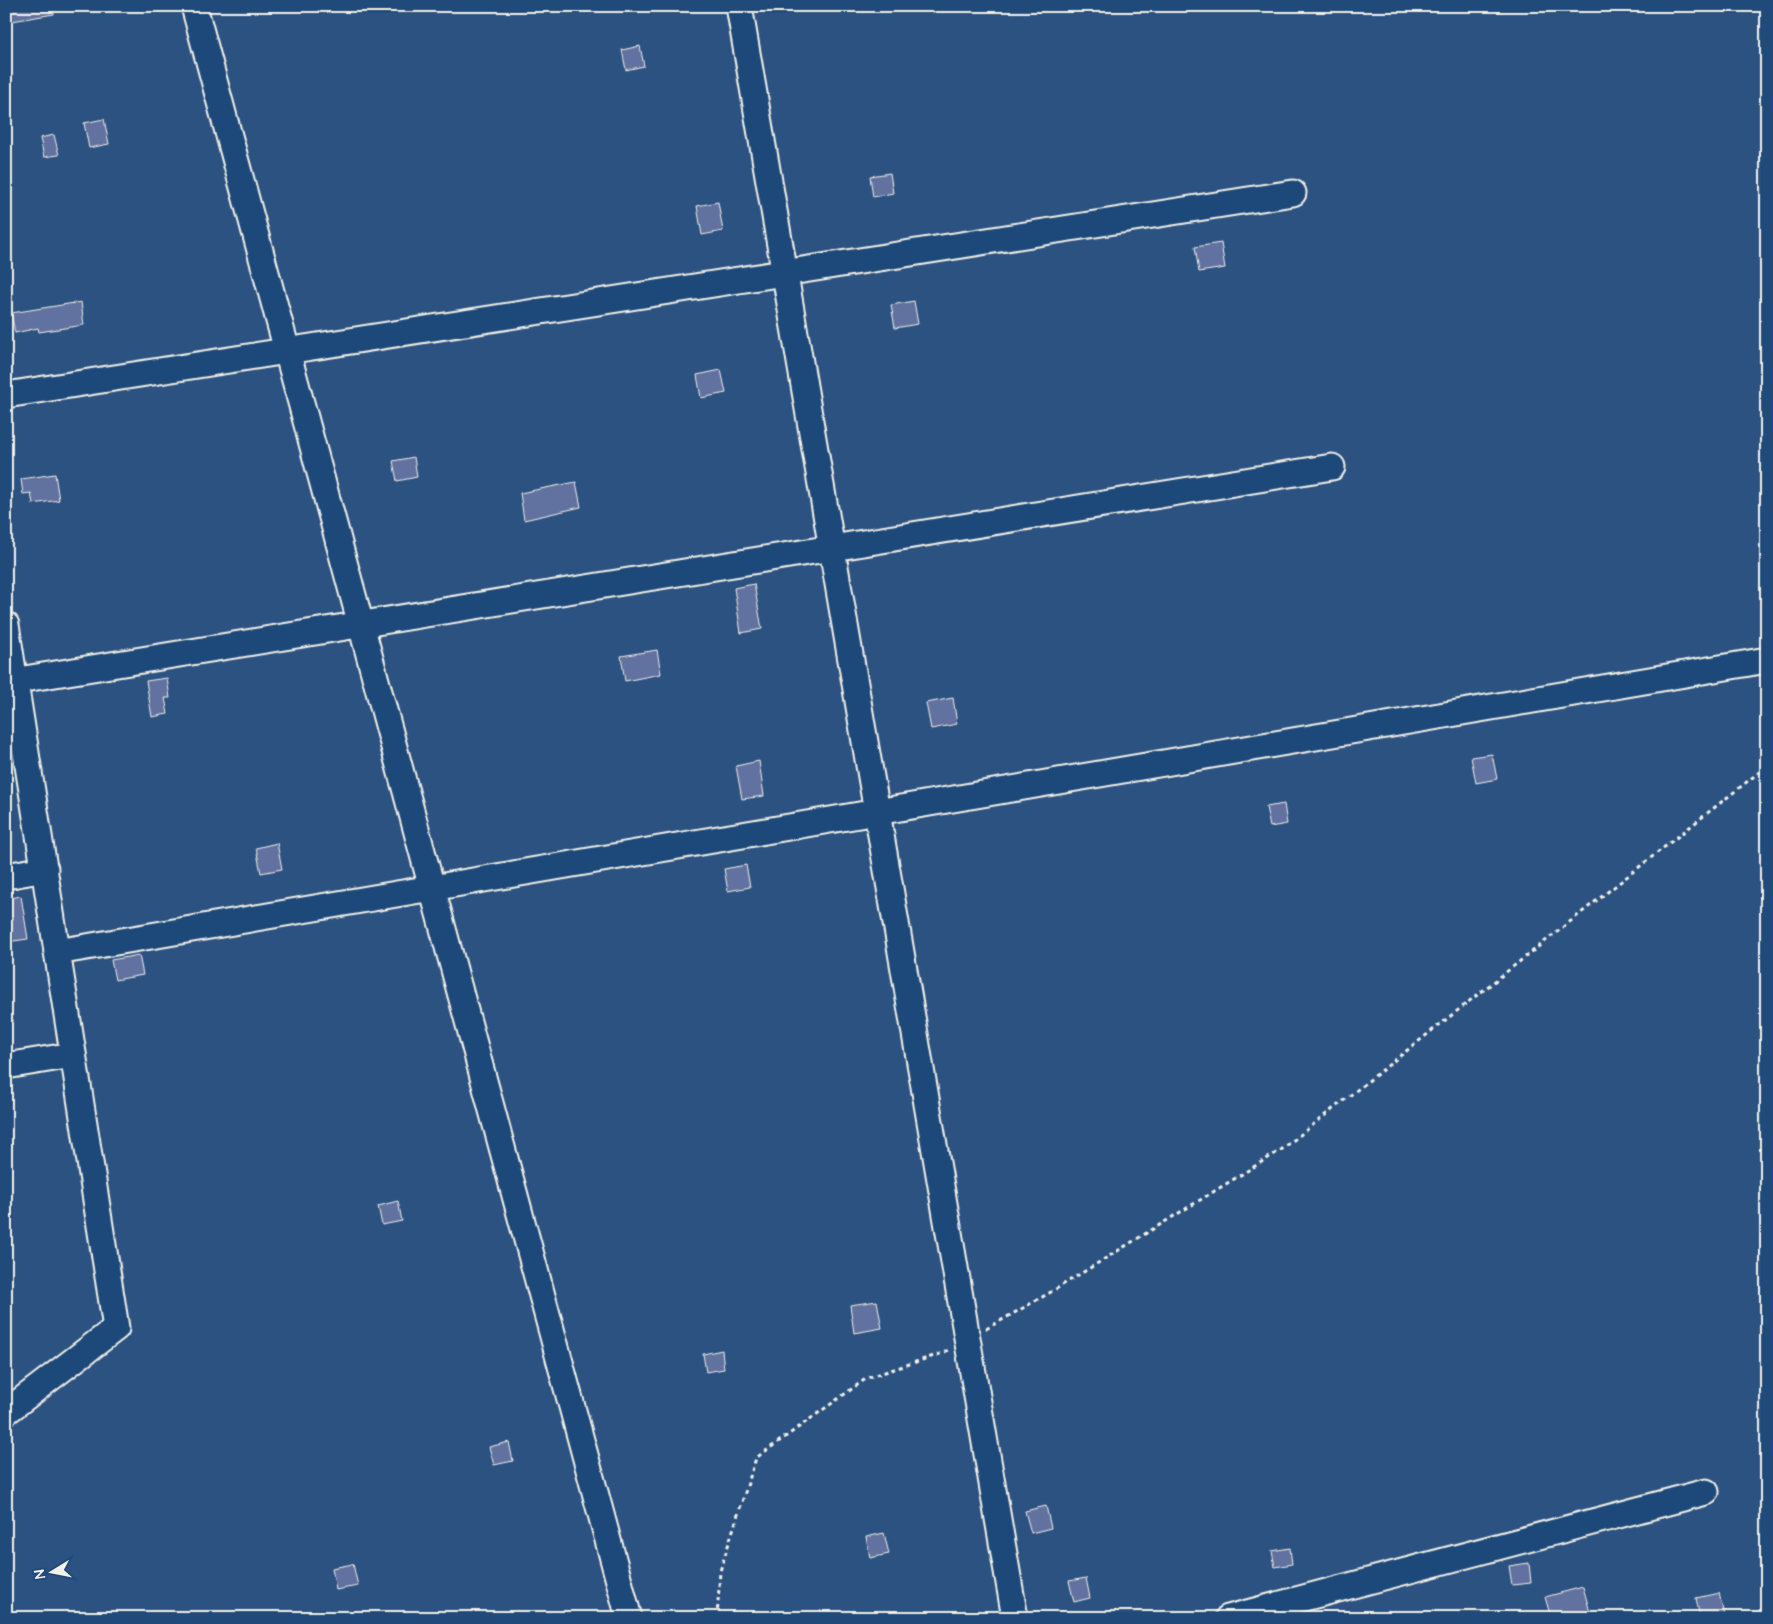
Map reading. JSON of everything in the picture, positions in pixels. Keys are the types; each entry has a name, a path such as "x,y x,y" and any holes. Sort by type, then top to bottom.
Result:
{"street":[{"path":"194,6 629,1618"},
{"path":"739,6 1015,1618"},
{"path":"6,395 1293,193"},
{"path":"11,682 1332,467"},
{"path":"6,624 11,682 45,869 116,1328 6,1412"},
{"path":"57,952 1767,660"},
{"path":"6,876 45,869"},
{"path":"6,1066 73,1055"},
{"path":"1228,1618 1706,1492"}],"path":[{"path":"717,1618 720,1571 756,1458 867,1378 943,1353 1050,1292 1281,1150 1767,766"}],"building":[{"path":"6,6 54,6 54,14 6,22"},
{"path":"640,46 644,66 626,70 622,50"},
{"path":"104,119 109,144 89,148 84,123"},
{"path":"54,135 59,155 44,157 40,138"},
{"path":"890,173 893,193 873,197 870,176"},
{"path":"718,202 723,231 702,235 697,206"},
{"path":"1221,243 1225,268 1199,272 1195,247"},
{"path":"914,301 918,324 895,328 891,305"},
{"path":"81,302 84,325 39,332 38,328 15,333 11,313"},
{"path":"721,370 726,393 701,398 697,375"},
{"path":"414,457 417,477 397,481 393,461"},
{"path":"55,474 59,500 33,504 31,493 23,494 21,479"},
{"path":"576,482 581,507 524,520 520,493"},
{"path":"754,584 762,629 741,633 734,588"},
{"path":"657,650 661,674 625,681 621,656"},
{"path":"167,678 170,698 165,698 168,714 152,717 146,681"},
{"path":"953,698 957,724 931,729 926,703"},
{"path":"1492,754 1497,779 1476,783 1471,757"},
{"path":"759,761 764,796 742,799 736,766"},
{"path":"1284,804 1287,824 1270,827 1266,807"},
{"path":"277,843 282,869 261,873 256,848"},
{"path":"746,865 750,887 728,891 724,869"},
{"path":"21,896 28,939 6,942 6,899"},
{"path":"139,955 143,975 115,980 111,960"},
{"path":"398,1201 402,1221 382,1225 378,1206"},
{"path":"877,1301 882,1328 854,1333 850,1305"},
{"path":"722,1350 724,1369 706,1372 703,1354"},
{"path":"509,1442 513,1461 494,1465 489,1447"},
{"path":"1046,1506 1051,1528 1031,1533 1025,1511"},
{"path":"884,1533 889,1554 870,1558 866,1537"},
{"path":"1290,1548 1292,1564 1275,1567 1272,1551"},
{"path":"1529,1563 1531,1583 1512,1585 1509,1566"},
{"path":"353,1564 358,1586 336,1590 332,1568"},
{"path":"1086,1578 1090,1598 1074,1602 1069,1581"},
{"path":"1583,1587 1590,1612 1569,1618 1551,1618 1545,1597"},
{"path":"1719,1593 1724,1615 1700,1618 1696,1598"}]}
